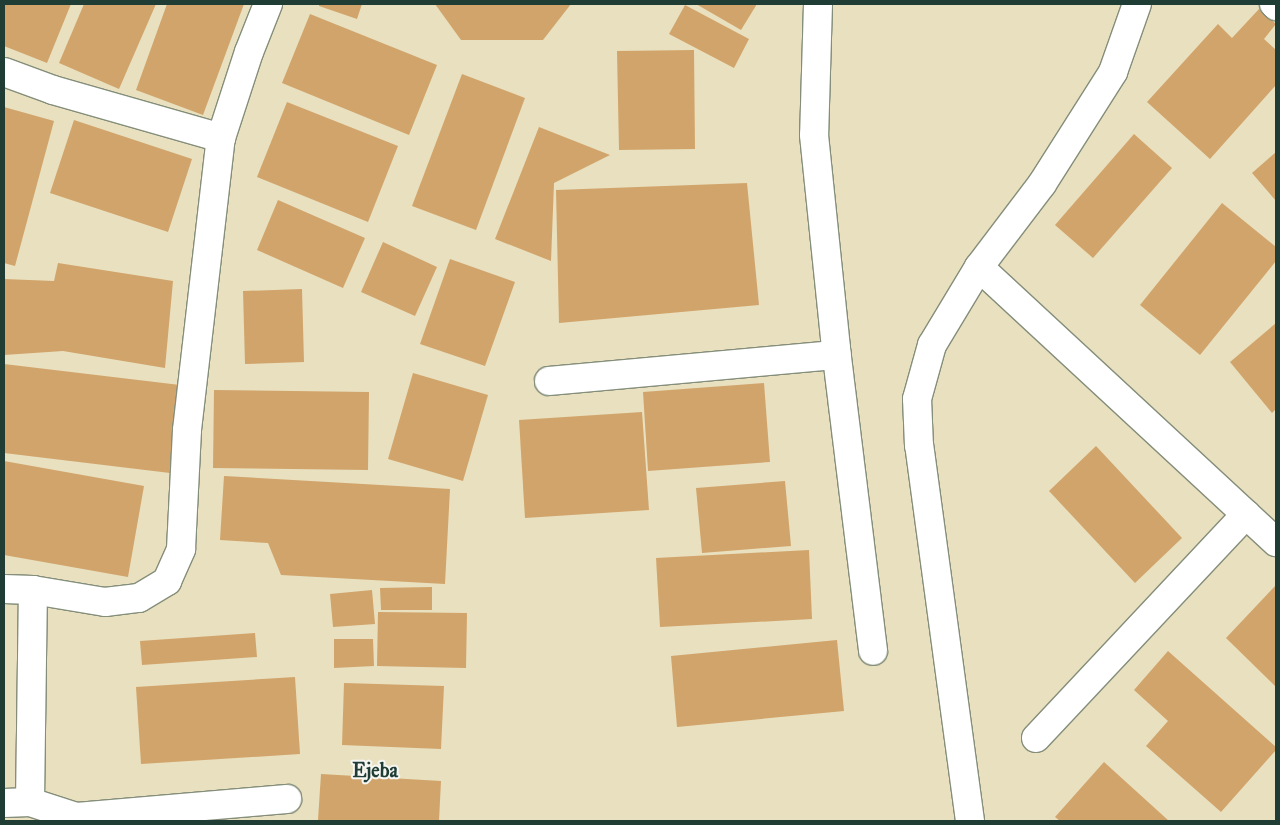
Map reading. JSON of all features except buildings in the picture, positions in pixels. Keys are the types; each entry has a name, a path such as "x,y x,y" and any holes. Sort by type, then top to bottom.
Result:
{"street":[{"path":"4,589 33,590 105,602 139,598 168,581 181,549 187,430 221,138 249,52 268,4"},
{"path":"818,4 814,135 837,355 873,651"},
{"path":"970,821 919,446 917,399 932,345 979,267 1042,184 1113,72 1136,4"},
{"path":"4,72 53,90 221,138"},
{"path":"979,267 1276,542"},
{"path":"549,382 837,355"},
{"path":"1036,738 1246,514"},
{"path":"33,590 17,802 76,819 288,799"}],"district":[{"name":"Ejeba","path":"375,770"}]}
